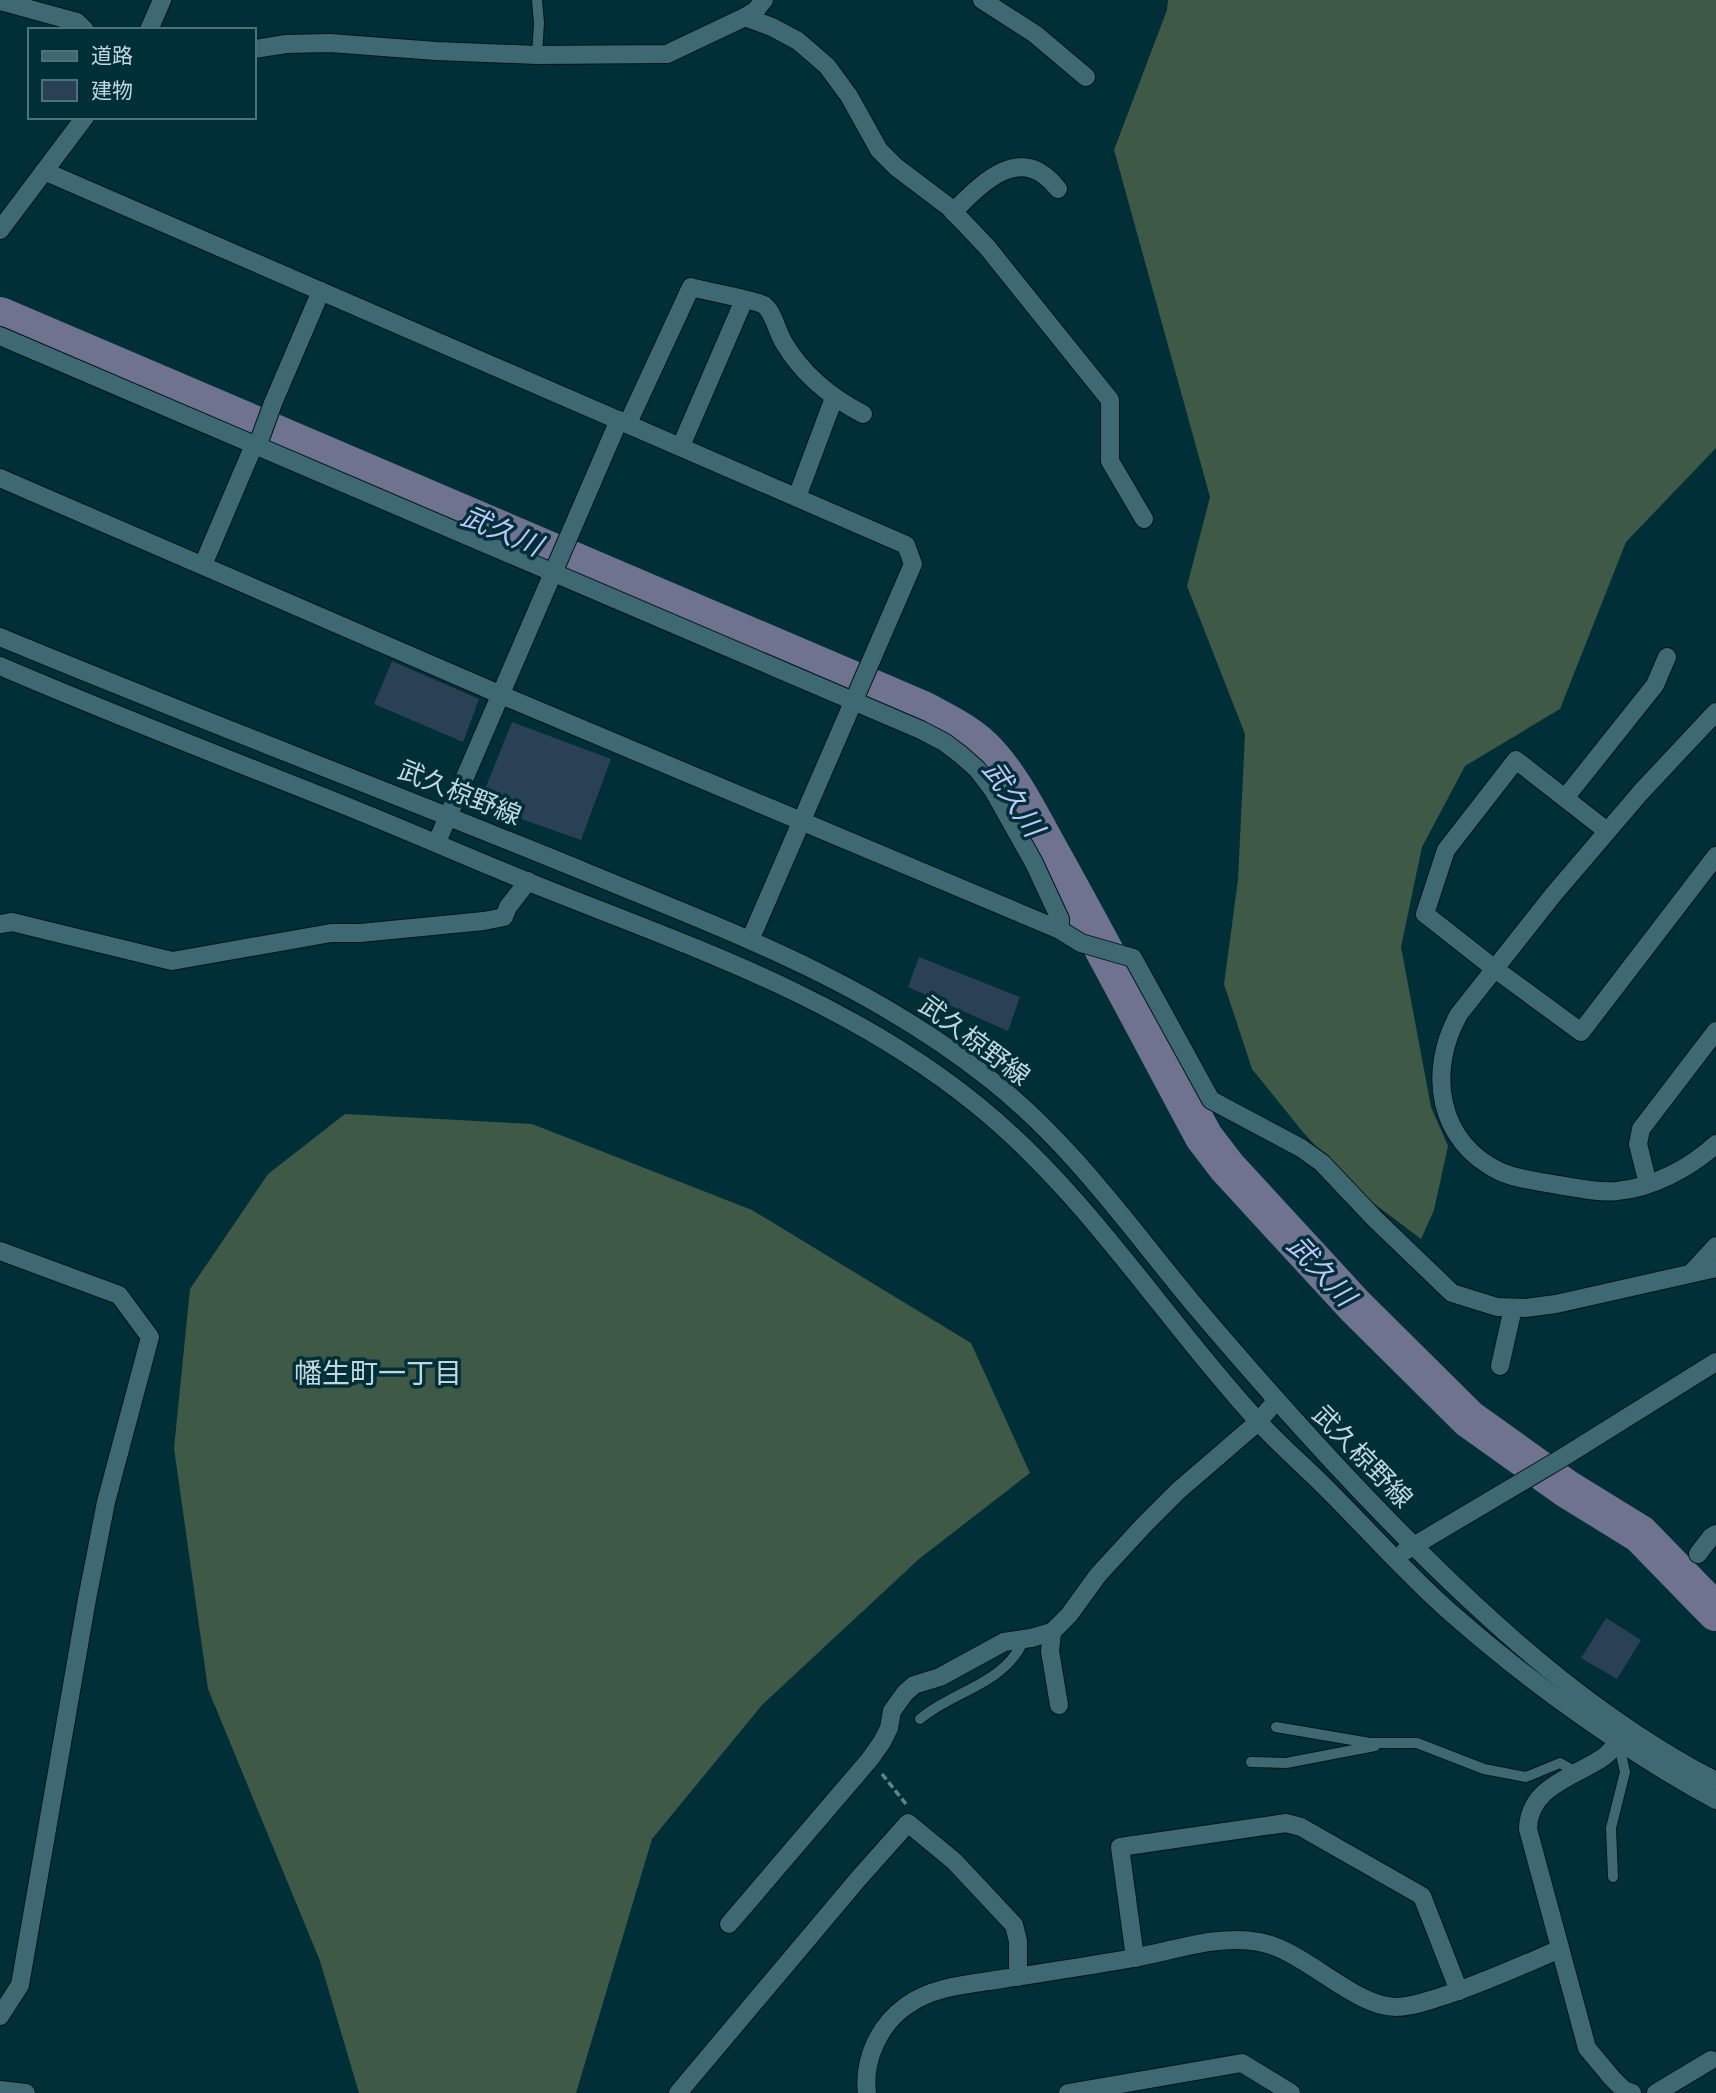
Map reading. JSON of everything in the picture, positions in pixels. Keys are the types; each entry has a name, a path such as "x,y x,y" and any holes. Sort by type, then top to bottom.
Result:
{"street":[{"path":"150,28 162,0"},
{"path":"256,50 286,44 330,43 537,55 667,54 745,17 756,10 764,0"},
{"path":"982,0 1035,34 1086,77"},
{"path":"0,1 77,22 83,28"},
{"path":"745,17 798,41 827,66 849,96 879,150 896,167 949,206 986,247 1110,400 1110,461 1144,519"},
{"path":"0,230 83,119"},
{"path":"953,212 994,175 1024,166 1047,175 1059,190"},
{"path":"44,171 906,545 913,564 750,940"},
{"path":"436,842 566,542 691,287 755,301 765,306 790,353 822,390 863,414"},
{"path":"203,565 321,290"},
{"path":"681,446 744,300"},
{"path":"0,336 854,699 944,742 977,769 993,790 1034,863 1060,919 1059,930"},
{"path":"797,497 834,398"},
{"path":"0,478 499,694 1059,930 1081,943 1133,958 1211,1100 1301,1148 1322,1163 1375,1219 1452,1293 1472,1301 1513,1308 1556,1304 1716,1268"},
{"name":"武久椋野線","path":"0,637 447,815 750,940 803,963 867,996 927,1033 993,1081 1049,1132 1276,1401 1349,1482 1414,1546 1512,1640 1623,1734 1681,1782 1716,1800"},
{"path":"1564,798 1655,685 1667,657"},
{"name":"武久椋野線","path":"0,666 729,961 794,989 913,1057 978,1106 1030,1153 1086,1215 1258,1422 1451,1613 1552,1693 1623,1734 1716,1781"},
{"path":"1716,712 1607,831 1459,1014 1448,1033 1440,1068 1446,1112 1463,1142 1486,1164 1521,1178 1597,1191 1616,1191 1648,1184 1669,1175 1703,1156 1716,1144"},
{"path":"1607,831 1516,760 1446,850 1425,914 1494,969 1581,1032 1716,856"},
{"path":"0,924 12,922 172,961 331,933 360,933 504,917 508,907 528,881"},
{"path":"1648,1184 1638,1144 1641,1129 1716,1031"},
{"path":"1692,1272 1716,1246"},
{"path":"0,1251 119,1295 150,1337 106,1502 20,1985 0,2015"},
{"path":"1500,1366 1513,1308"},
{"path":"1394,1559 1716,1362"},
{"path":"729,1924 870,1759 889,1728 892,1710 898,1700 914,1685 940,1677 1004,1642 1052,1632 1069,1615 1098,1575 1145,1524 1187,1483 1258,1422 1276,1401"},
{"path":"1698,1554 1716,1534"},
{"path":"1052,1632 1050,1651 1059,1705"},
{"path":"1623,1734 1606,1755 1549,1787 1542,1794 1528,1820 1528,1829 1587,2048 1612,2078 1624,2090 1632,2093"},
{"path":"678,2093 908,1823 954,1861 1014,1925 1018,1941 1018,1977"},
{"path":"1135,1958 1120,1847 1286,1823 1301,1827 1422,1896 1459,1991"},
{"path":"867,2093 867,2071 876,2041 887,2024 908,2004 937,1991 1221,1941 1258,1941 1286,1952 1367,1999 1393,2008 1409,2007 1459,1991 1560,1949"},
{"path":"1656,2093 1711,2060"},
{"path":"1068,2093 1119,2088 1242,2063 1291,2093"},
{"path":"0,2090 26,2093"}],"lane":[{"path":"537,0 537,55"},
{"path":"920,1719 933,1708 962,1692 978,1687 998,1674 1014,1659 1024,1639"},
{"path":"1276,1727 1385,1744"},
{"path":"1613,1877 1611,1828 1625,1772 1623,1734"},
{"path":"1251,1762 1286,1763 1385,1744 1417,1743 1473,1765 1515,1776 1526,1777 1560,1763 1576,1772"}],"path":[{"path":"870,1759 908,1807 908,1823"}],"green space":[{"path":"1168,0 1716,0 1716,448 1626,542 1560,709 1465,766 1422,847 1401,947 1431,1107 1448,1146 1434,1210 1421,1239 1356,1190 1302,1131 1252,1069 1224,984 1238,880 1245,734 1187,586 1210,497 1114,150 1167,10"},
{"path":"345,1114 532,1124 752,1210 971,1343 1030,1473 919,1559 762,1705 652,1839 576,2093 359,2093 320,1961 208,1689 174,1448 190,1289 268,1174"}],"building":[{"path":"392,661 479,699 463,742 374,704"},
{"path":"512,722 611,759 581,840 479,804"},
{"path":"919,957 1020,997 1008,1031 908,987"},
{"path":"1606,1618 1641,1640 1617,1679 1581,1658"}],"waterway":[{"name":"武久川","path":"0,316 923,710 975,741 1004,773 1023,803 1204,1137 1227,1167 1355,1306 1469,1419 1567,1489 1640,1534 1716,1612"}],"district":[{"name":"幡生町一丁目","path":"378,1372"}]}
